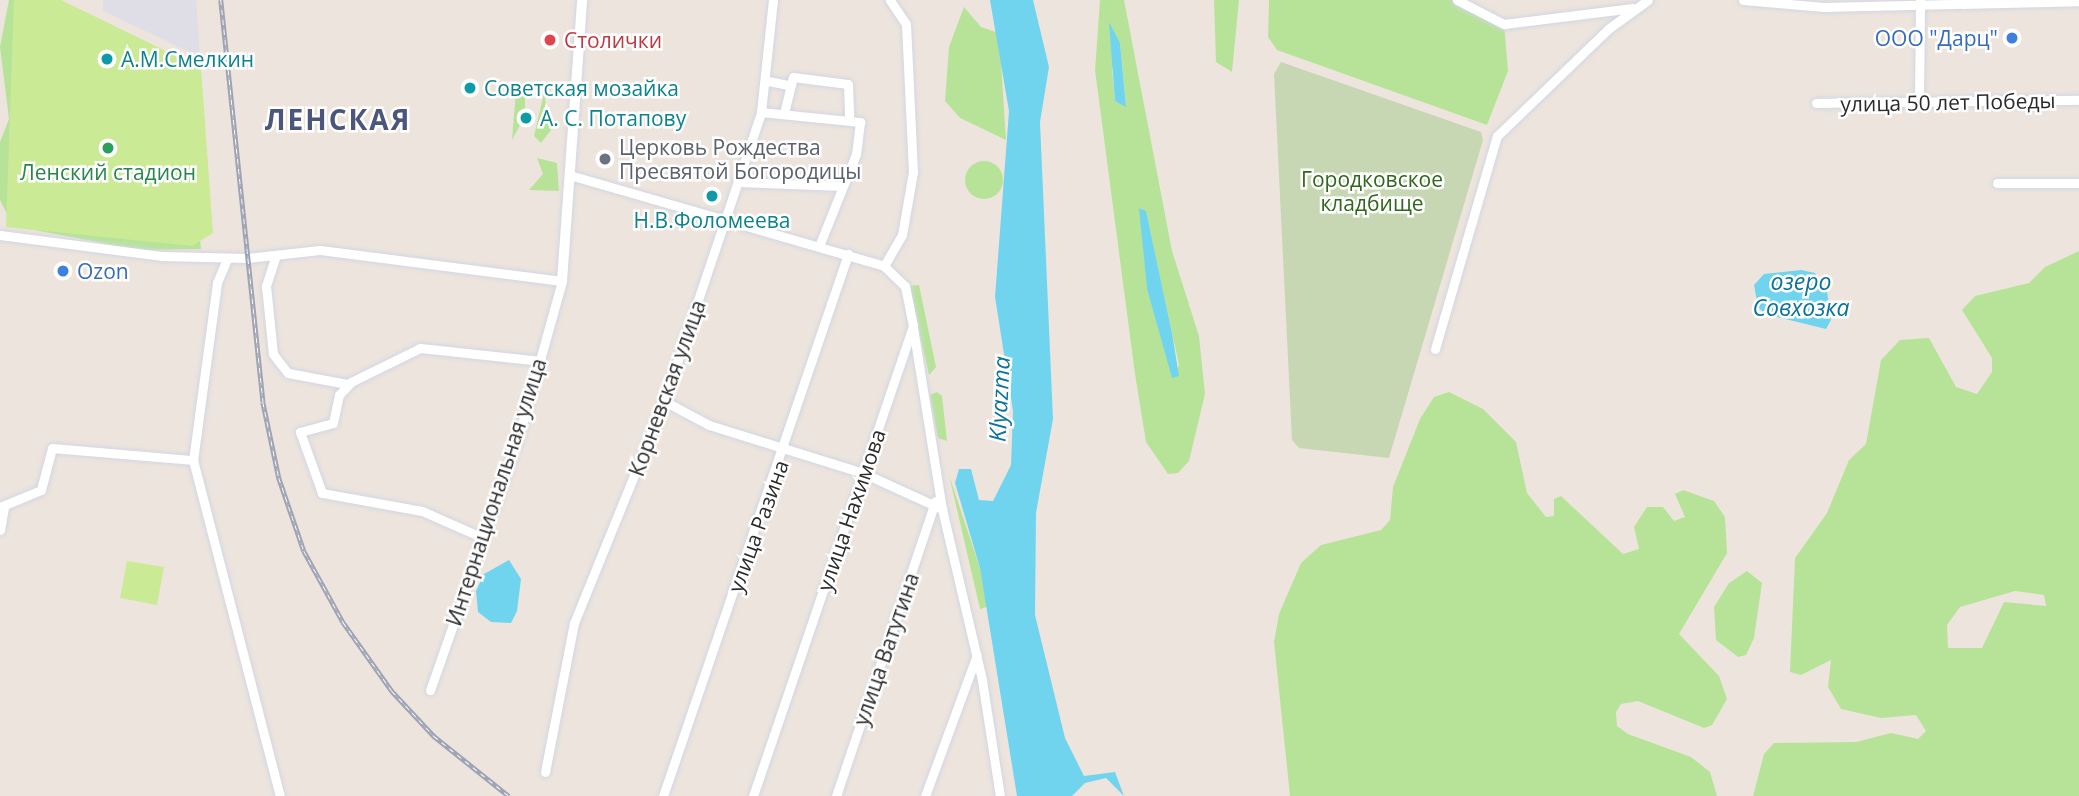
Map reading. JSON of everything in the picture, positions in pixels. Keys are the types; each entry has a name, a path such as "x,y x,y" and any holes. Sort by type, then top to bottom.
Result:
{"street":[{"name":"Интернациональная улица","path":"430,690 541,361 562,281 573,176 583,0"},
{"name":"Корневская улица","path":"545,772 574,623 664,401 761,112 768,81 774,0"},
{"path":"884,266 902,235 913,173 905,24 890,0"},
{"path":"1457,0 1504,24 1638,6"},
{"path":"1435,349 1497,136 1638,6 1648,0"},
{"path":"1743,0 1824,4 2079,1"},
{"path":"1919,101 1920,2"},
{"path":"784,113 788,85 793,76 848,84 849,118"},
{"path":"768,81 788,85"},
{"name":"улица 50 лет Победы","path":"1816,103 2079,100"},
{"path":"761,112 849,118 860,122 861,135 819,246"},
{"path":"573,176 848,254 884,266 900,276 913,326 939,505 977,655 1000,796"},
{"path":"738,182 842,186"},
{"path":"1997,183 2079,183"},
{"path":"0,235 227,258 320,250 562,281"},
{"name":"улица Разина","path":"663,796 786,448 848,254"},
{"path":"276,255 266,286 273,354 288,373 347,384 420,348 541,361"},
{"path":"227,258 217,283 193,460 280,796"},
{"name":"улица Нахимова","path":"753,796 913,326"},
{"path":"347,384 333,423 300,432 316,486 349,502 422,512 481,537"},
{"path":"664,401 709,425 863,473 939,505"},
{"path":"0,530 2,507 41,490 51,448 193,460"},
{"name":"улица Ватутина","path":"836,796 939,505"},
{"path":"925,796 977,655"}],"shaded area":[{"path":"103,0 196,0 200,57 103,11"}],"green space":[{"path":"9,0 24,0 138,239 200,239 201,249 140,250 13,226 0,200 0,142 9,119 0,47"},
{"name":"Ленский стадион","path":"14,0 61,0 201,68 213,233 192,246 6,227"},
{"path":"1100,0 1124,0 1172,251 1199,336 1205,394 1189,461 1178,473 1168,474 1146,442 1095,70","holes":["1120,43 1126,106 1115,101 1112,70","1140,208 1146,212 1179,365 1173,378 1147,289"]},
{"path":"1214,0 1239,0 1232,72 1216,62"},
{"path":"1269,0 1457,0 1504,24 1508,71 1487,125 1277,50 1268,37"},
{"path":"964,7 981,27 999,33 1006,140 960,118 945,101 949,47"},
{"name":"Городковское кладбище","path":"1281,62 1481,132 1483,140 1389,458 1299,448 1292,440 1274,74"},
{"path":"525,89 525,116 512,140 516,90"},
{"path":"544,93 551,130 541,143 534,136"},
{"path":"537,158 557,163 559,191 529,190 543,174"},
{"path":"984,161 997,167 1003,180 997,193 984,199 971,193 965,180 971,167"},
{"path":"2079,251 2079,796 1753,796 1764,754 1774,743 1856,742 1891,733 1918,739 1926,731 1916,715 1881,718 1841,709 1828,687 1831,660 1801,675 1790,672 1795,558 1827,513 1849,460 1866,444 1881,360 1900,340 1929,338 1956,387 1977,394 1992,372 1992,358 1962,310 1975,296 2029,283 2045,267","holes":["2015,591 2044,595 2046,606 2004,602 1982,648 1948,648 1947,625 1960,607"]},
{"path":"919,285 936,367 929,375 909,286"},
{"path":"937,392 942,396 947,441 938,438 930,395"},
{"path":"1449,392 1483,409 1516,442 1527,493 1546,517 1554,516 1554,499 1561,496 1623,554 1639,549 1634,527 1647,507 1663,507 1674,521 1685,517 1675,494 1683,490 1714,501 1725,517 1727,553 1679,634 1719,676 1727,699 1712,725 1704,728 1638,701 1621,704 1616,712 1617,726 1628,734 1691,757 1710,772 1717,796 1290,796 1274,642 1279,614 1301,563 1321,545 1381,530 1390,520 1393,487 1420,419 1434,397"},
{"path":"949,475 980,568 987,607 980,609"},
{"path":"127,561 164,567 157,605 120,598"},
{"path":"1747,571 1762,583 1754,638 1746,655 1738,657 1716,640 1714,607 1729,583"}],"water":[{"path":"990,0 1033,0 1049,67 1040,122 1053,419 1036,513 1035,615 1065,738 1084,776 1115,772 1124,796 1106,778 1085,783 1072,796 1017,796 980,568 955,483 959,469 971,469 979,500 993,501 1011,465 1013,411 995,297 1009,111"},
{"path":"1109,22 1120,43 1126,107 1115,101"},
{"path":"1139,208 1146,211 1172,333 1179,376 1172,378 1147,289"},
{"name":"озеро Совхозка","path":"1801,270 1815,273 1827,291 1831,320 1826,329 1765,314 1758,307 1754,285 1764,274"},
{"path":"509,560 521,579 517,611 511,623 491,622 478,612 476,591 484,574"}],"railway":[{"path":"221,0 263,402 279,478 304,551 343,622 392,691 434,736 509,796"}],"place":[{"name":"ООО \"Дарц\"","path":"2012,38"},
{"name":"Столички","path":"550,40"},
{"name":"А.М.Смелкин","path":"107,59"},
{"name":"Советская мозайка","path":"470,88"},
{"name":"А. С. Потапову","path":"526,118"},
{"name":"Ленский стадион","path":"108,148"},
{"name":"Церковь Рождества Пресвятой Богородицы","path":"605,159"},
{"name":"Н.В.Фоломеева","path":"712,196"},
{"name":"Ozon","path":"63,271"}],"district":[{"name":"ЛЕНСКАЯ","path":"338,119"}],"water label":[{"name":"Klyazma","path":"999,399"}]}
